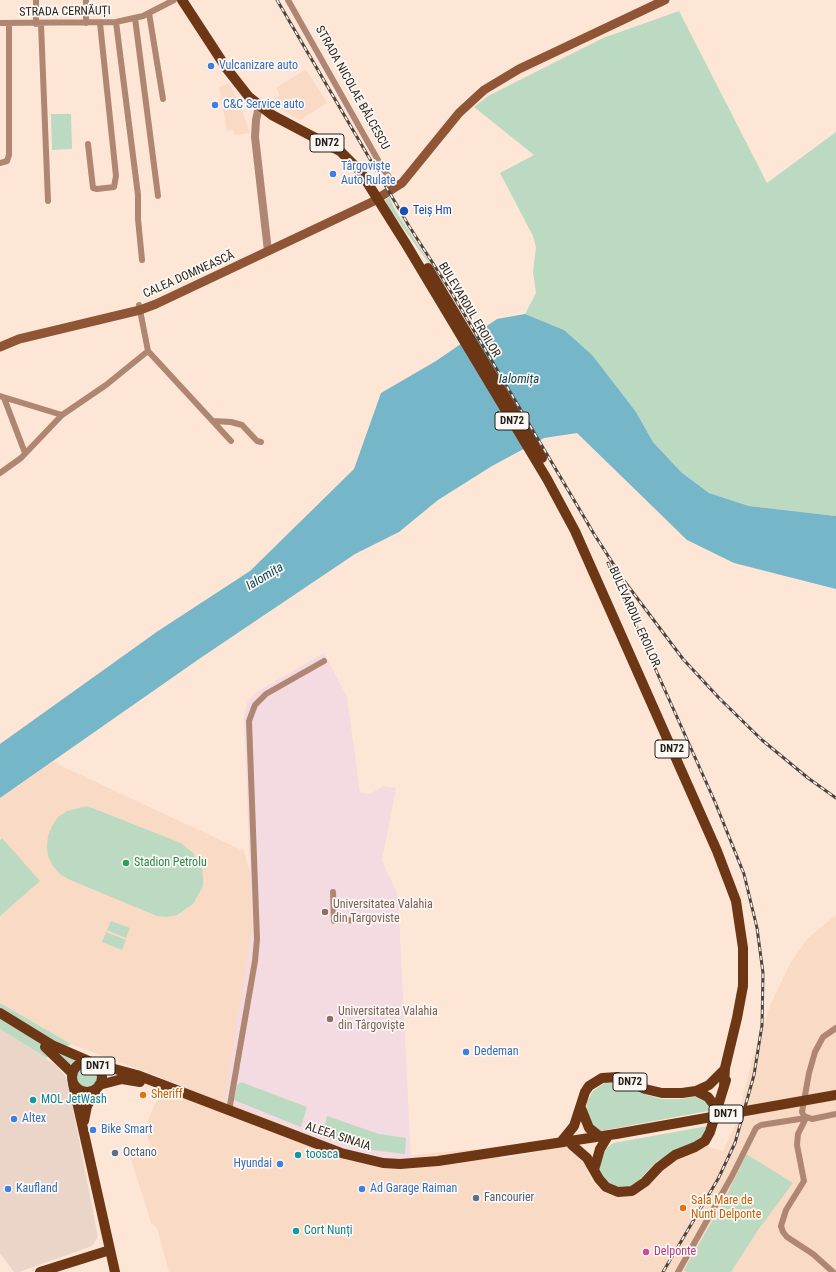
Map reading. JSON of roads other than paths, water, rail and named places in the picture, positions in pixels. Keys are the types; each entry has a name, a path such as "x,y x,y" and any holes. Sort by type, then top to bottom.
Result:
{"main road":[{"name":"BULEVARDUL EROILOR","path":"182,0 240,86 259,106 287,123 330,144 346,156 357,168 378,199 393,214 550,478 569,506 593,556 724,854 740,900 748,947 747,986 742,1019 717,1109"},
{"path":"378,199 397,187 408,176 459,113 484,90 519,69 665,0"},
{"name":"CALEA DOMNEASCĂ","path":"0,347 25,337 140,307 179,294 359,204 378,199"},
{"name":"CALEA DOMNEASCĂ","path":"268,249 378,199"},
{"name":"CALEA DOMNEASCĂ","path":"0,343 19,335 140,307"},
{"name":"BULEVARDUL EROILOR","path":"550,478 670,743 732,888 740,923 744,968 741,1000 725,1068 724,1088"},
{"path":"0,1014 27,1032 54,1054 72,1073"},
{"name":"ALEEA SINAIA","path":"27,1032 59,1049 93,1063 119,1069 143,1077 228,1111 341,1153 388,1164 438,1161 608,1135"},
{"name":"DN71","path":"73,1084 72,1073 77,1065 93,1063 101,1071 102,1081 98,1087"},
{"path":"717,1109 702,1090 725,1068"},
{"name":"DN72","path":"561,1142 574,1126 581,1108 583,1097 589,1086 602,1078 622,1078 645,1089 662,1093 724,1088"},
{"name":"ALEEA SINAIA","path":"73,1084 84,1092 110,1081 129,1079 317,1149 350,1160 378,1166 411,1168 445,1165 600,1140 608,1135"},
{"path":"73,1084 115,1272"},
{"path":"84,1129 87,1106 98,1087"},
{"name":"DN71","path":"608,1135 836,1095"},
{"path":"581,1108 588,1128 608,1135 600,1149 594,1170"},
{"name":"DN72","path":"572,1145 587,1158 602,1183 618,1192 632,1190 644,1182 671,1157 705,1141 710,1132 717,1109"},
{"path":"40,1272 110,1250"}],"street":[{"path":"36,0 39,24 48,201"},
{"path":"86,0 86,24"},
{"name":"STRADA CERNĂUȚI","path":"0,23 86,24 116,22 149,13 174,0"},
{"name":"STRADA NICOLAE BĂLCESCU","path":"288,0 383,170 397,187"},
{"path":"149,13 163,99"},
{"path":"135,18 158,196"},
{"path":"116,22 138,195 138,219 142,260"},
{"path":"0,163 7,160 9,155 9,23"},
{"path":"88,144 93,188 98,189 114,187 116,176 100,23"},
{"path":"259,106 255,136 268,249"},
{"path":"140,307 148,351 231,441"},
{"path":"0,473 25,453 62,415 106,385 148,351"},
{"path":"2,397 62,415"},
{"path":"2,397 25,453"},
{"path":"213,421 231,422 242,425 257,441 261,442"},
{"path":"228,1111 255,961 257,939 249,721 254,705 266,694 324,661"},
{"path":"333,892 334,921 381,919"},
{"path":"806,1118 802,1112 812,1060 823,1037 836,1028"},
{"path":"678,1272 732,1176 756,1128 761,1125 806,1118 812,1119 836,1114"},
{"path":"806,1118 798,1134 797,1145 804,1182 786,1210 781,1226 787,1237 813,1254 833,1272"}],"water":[{"name":"Ialomița","path":"525,314 564,330 592,355 636,412 653,442 681,472 709,493 749,506 836,516 836,589 734,563 687,540 577,433 544,438 492,466 438,500 399,532 355,554 199,659 0,798 0,744 158,631 250,571 354,469 381,393 436,361 497,319"}],"railway":[{"path":"277,0 409,226 450,290 594,534 625,582 683,659 719,698 762,740 808,778 836,798"},
{"path":"608,563 715,802 744,874 757,928 763,973 762,1025 754,1075 735,1143 718,1179 663,1272"}],"place":[{"name":"Vulcanizare auto","path":"211,66"},
{"name":"C&C Service auto","path":"215,105"},
{"name":"Târgoviște Auto Rulate","path":"333,174"},
{"name":"Teiș Hm","path":"404,211"},
{"name":"Stadion Petrolu","path":"126,863"},
{"name":"Universitatea Valahia din Targoviste","path":"325,912"},
{"name":"Universitatea Valahia din Târgoviște","path":"330,1019"},
{"name":"Dedeman","path":"466,1052"},
{"name":"Sheriff","path":"143,1095"},
{"name":"MOL JetWash","path":"33,1100"},
{"name":"Altex","path":"14,1119"},
{"name":"Bike Smart","path":"93,1130"},
{"name":"Octano","path":"115,1153"},
{"name":"toosca","path":"298,1155"},
{"name":"Hyundai","path":"280,1164"},
{"name":"Kaufland","path":"8,1189"},
{"name":"Ad Garage Raiman","path":"362,1189"},
{"name":"Fancourier","path":"476,1198"},
{"name":"Sala Mare de Nunti Delponte","path":"683,1208"},
{"name":"Cort Nunți","path":"296,1231"},
{"name":"Delponte","path":"646,1252"}]}
